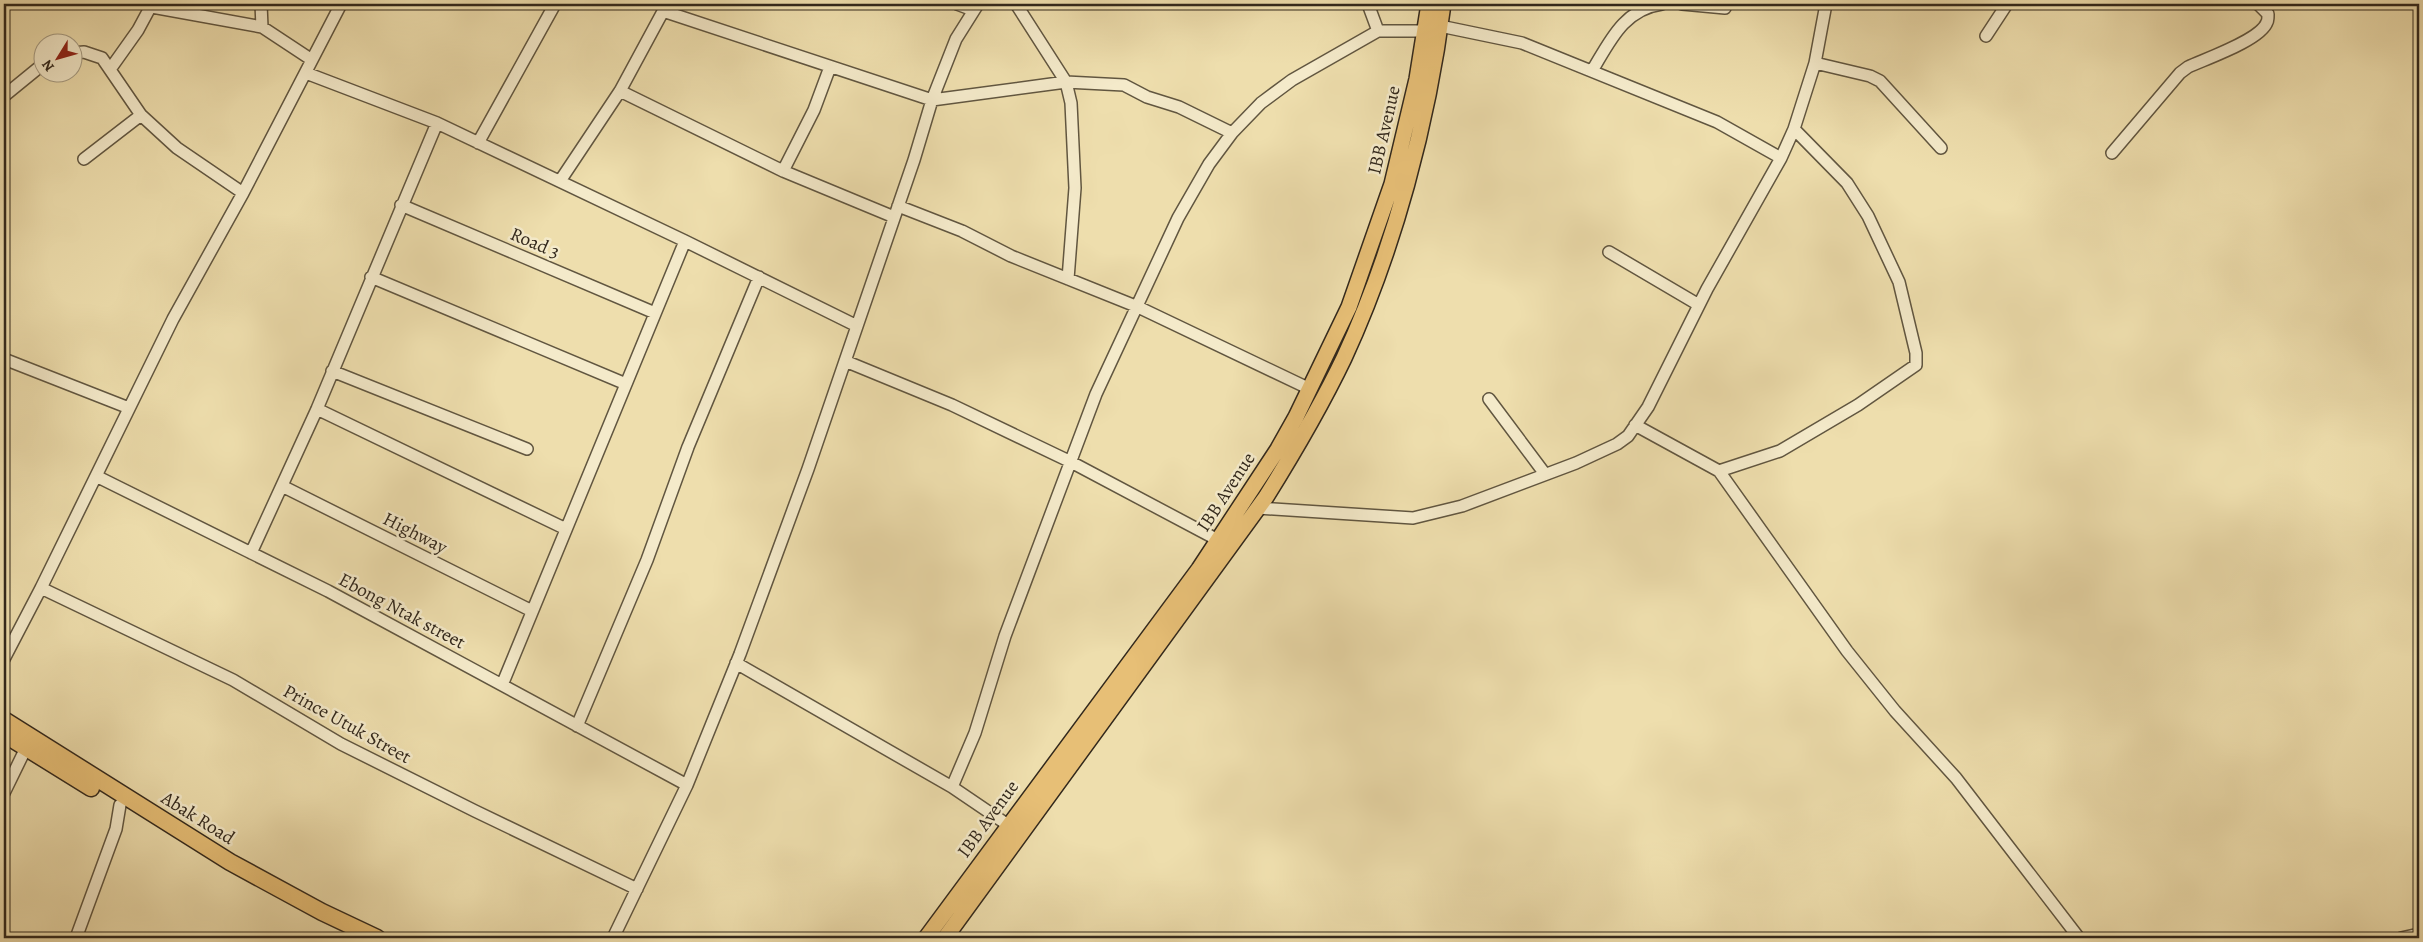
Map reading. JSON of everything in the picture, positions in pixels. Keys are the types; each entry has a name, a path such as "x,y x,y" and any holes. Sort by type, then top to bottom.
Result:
{"highway":[{"name":"Abak Road","path":"4,720 230,862 322,912 377,938"},
{"name":"Abak Road","path":"4,734 271,897 353,938"}],"main road":[{"name":"IBB Avenue","path":"926,938 1199,569 1278,449 1310,389 1349,307 1389,192 1417,78 1429,4"},
{"path":"945,938 1258,508 1306,432 1344,357 1374,287 1400,204 1416,144 1431,82 1443,4"}],"street":[{"path":"261,4 262,27"},
{"path":"4,659 41,588 173,319 243,194 341,4"},
{"path":"478,143 555,4"},
{"path":"613,938 686,785 736,663 808,469 896,212 932,100 956,39 975,7 957,4"},
{"path":"1016,4 1066,82 1071,103 1075,188 1068,279"},
{"path":"1368,4 1378,31"},
{"path":"1592,71 1625,20 1649,6 1662,4"},
{"path":"1682,4 1725,8"},
{"path":"1258,508 1413,518 1462,506 1617,444 1628,436 1648,407 1699,305 1781,158 1794,129 1815,63 1826,4"},
{"path":"1986,36 2008,4"},
{"path":"2112,152 2180,73 2188,67 2246,41 2261,31 2268,22 2268,14 2258,4"},
{"path":"111,68 152,5 262,27 312,60"},
{"path":"560,182 620,91 665,7 830,67 932,100 1066,82 1124,85 1147,97 1178,107 1232,133"},
{"path":"1440,26 1522,42 1717,122 1781,158"},
{"path":"952,787 975,733 1004,636 1096,394 1178,218 1210,164 1232,133 1261,103 1292,80 1378,31 1424,31"},
{"path":"82,52 102,58 111,68 140,115 177,148 243,194"},
{"path":"1815,63 1870,76 1880,81 1941,148"},
{"path":"783,171 814,110 830,67"},
{"path":"4,96 32,73"},
{"path":"306,73 437,123 686,241 857,326"},
{"path":"620,91 783,171 896,212 962,231 1011,256 1138,307 1310,389"},
{"path":"84,159 140,115"},
{"path":"252,553 317,409 437,123"},
{"path":"1719,471 1780,451 1858,405 1908,372 1916,364 1916,353 1899,282 1868,216 1846,183 1794,129"},
{"name":"Road 3","path":"402,205 655,313"},
{"path":"502,685 686,241"},
{"path":"1609,252 1699,305"},
{"path":"371,277 626,384"},
{"path":"577,726 647,560 688,447 760,277"},
{"path":"4,359 129,408"},
{"path":"845,361 952,404 1071,462 1218,540"},
{"path":"332,371 527,450"},
{"path":"1490,399 1545,474"},
{"path":"317,409 566,529"},
{"path":"1635,425 1719,471 1847,651 1895,711 1956,778 2079,938"},
{"name":"Ebong Ntak street","path":"96,476 328,591 686,785"},
{"name":"Highway","path":"282,486 532,611"},
{"name":"Prince Utuk Street","path":"41,588 233,680 341,744 637,889"},
{"path":"736,663 952,787 1008,825"},
{"path":"4,793 26,748"},
{"path":"76,938 116,829 120,805"},
{"path":"2401,938 2419,934"}]}
